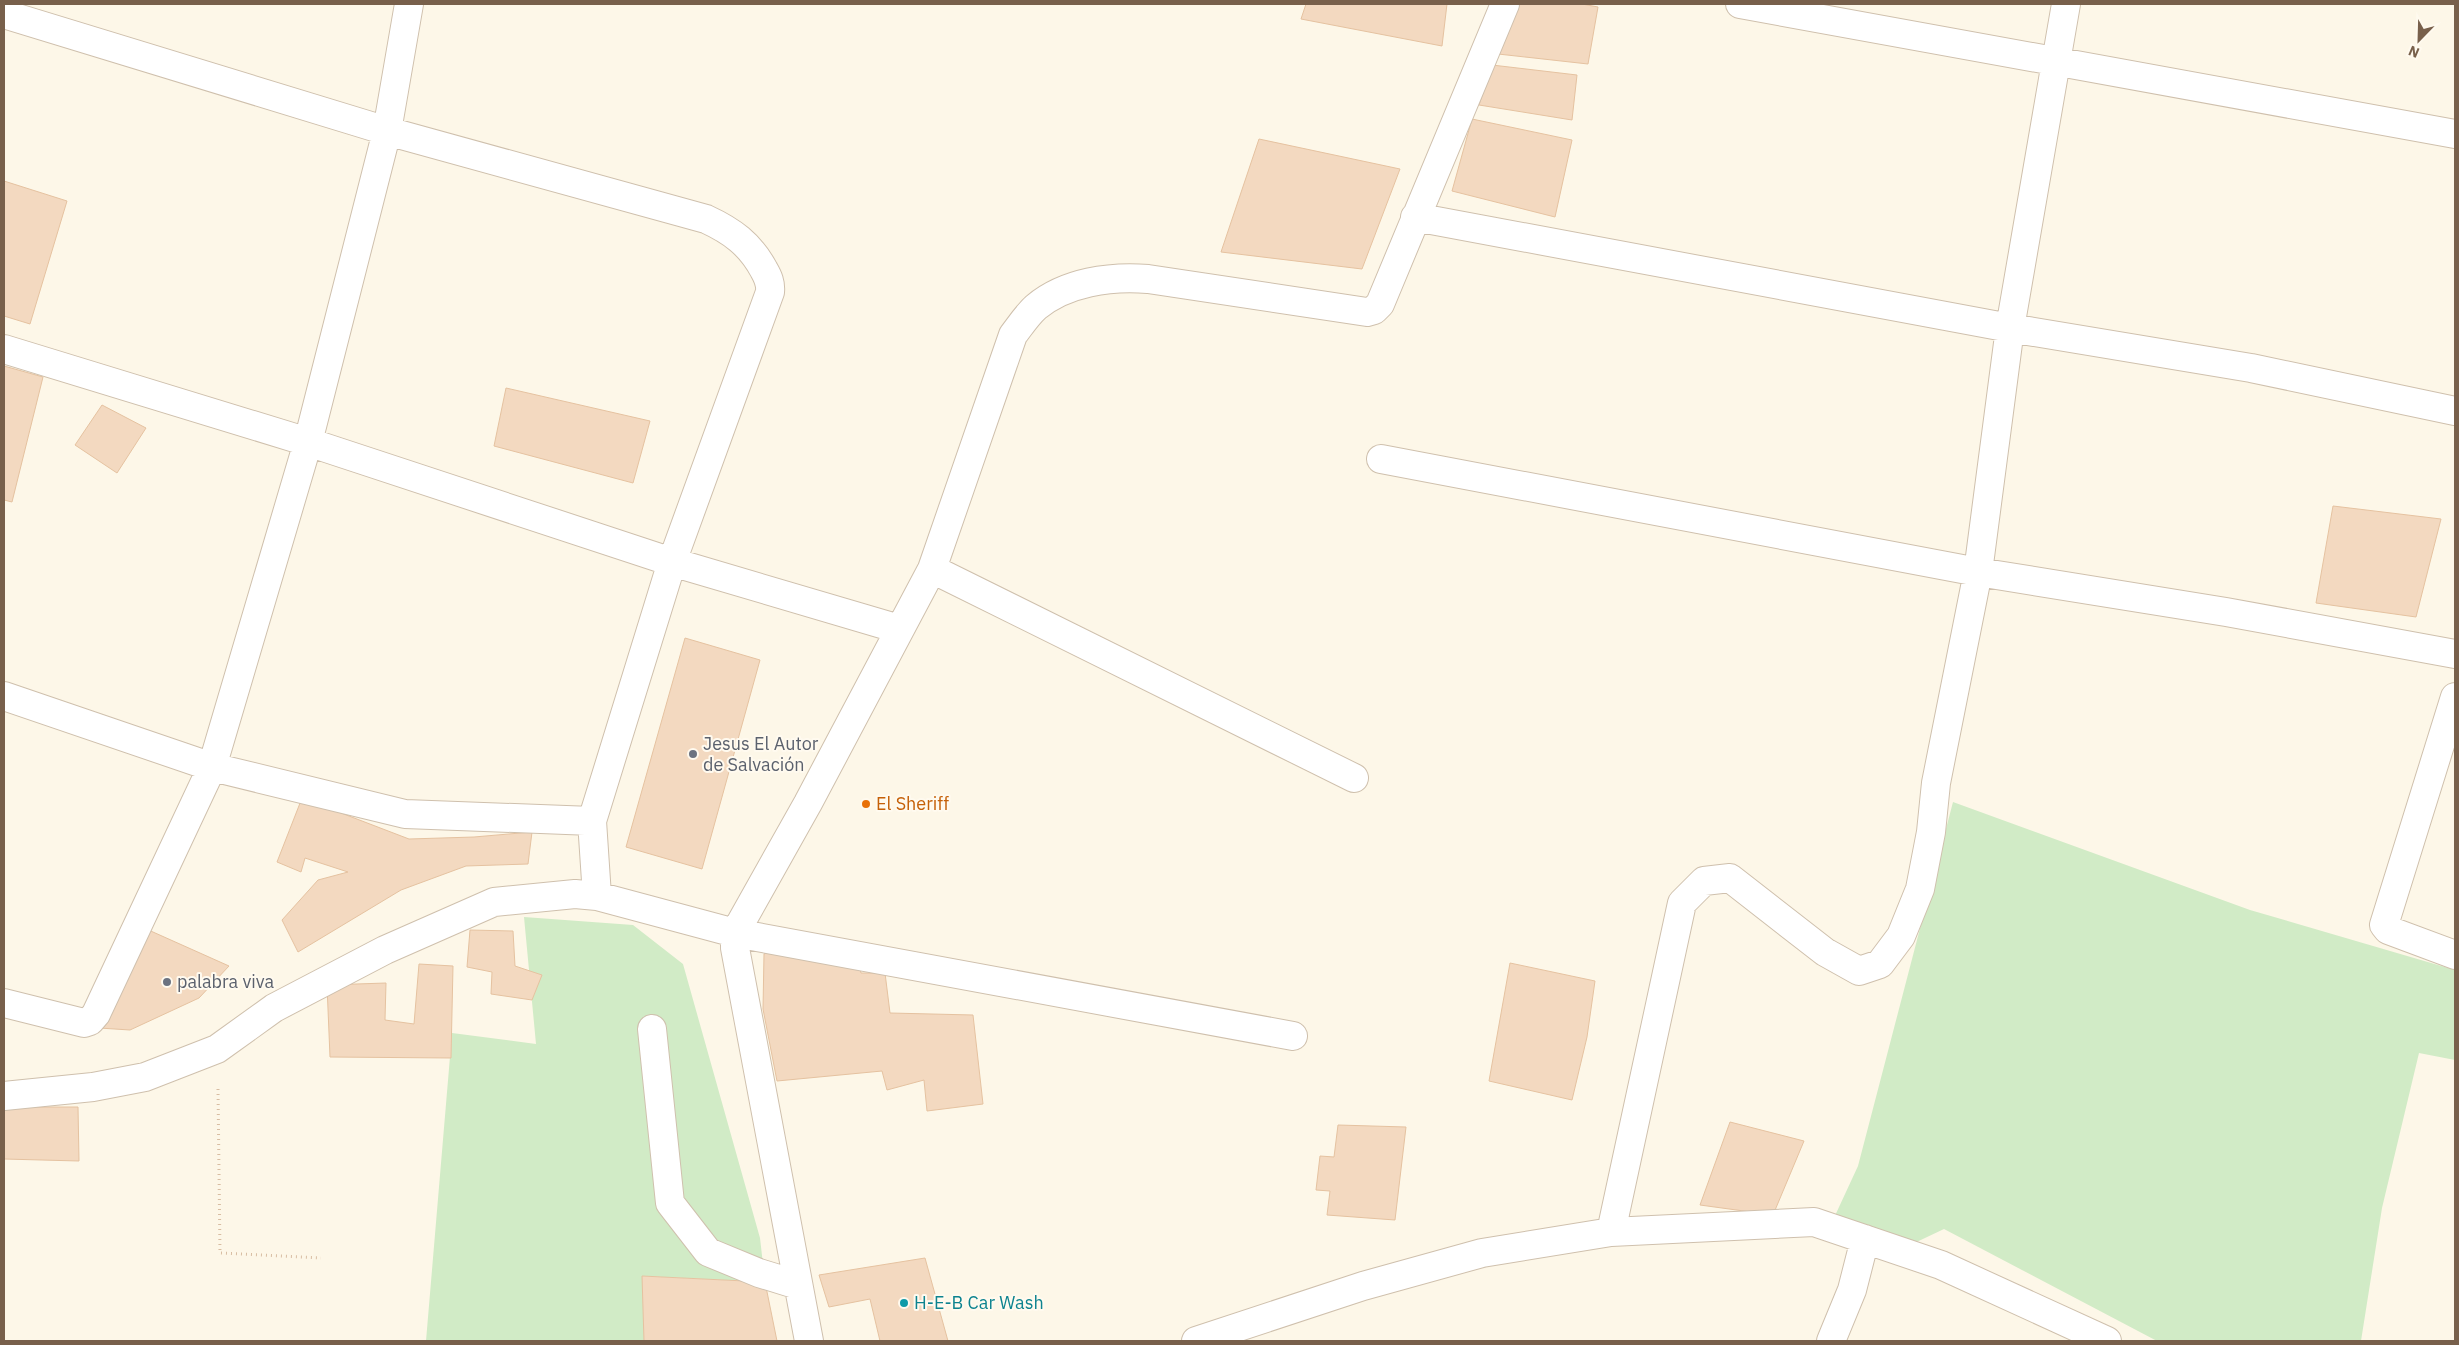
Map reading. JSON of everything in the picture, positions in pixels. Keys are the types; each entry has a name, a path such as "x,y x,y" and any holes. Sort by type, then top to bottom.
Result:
{"street":[{"path":"4,1003 84,1023 96,1014 212,767 308,442 387,131 409,4"},
{"path":"809,1341 735,948 735,933 808,803 932,569 1013,334 1035,308 1048,298 1076,286 1129,278 1367,312 1374,310 1380,304 1505,4"},
{"path":"1740,4 2455,134"},
{"path":"1611,1232 1682,903 1704,881 1730,878 1825,952 1859,971 1880,964 1901,936 1920,888 1931,832 1936,783 1978,572 2010,328 2066,4"},
{"path":"4,14 387,131 706,219 728,228 753,251 770,281 770,292 672,562 592,821 597,896"},
{"path":"1415,217 2010,328 2251,368 2455,411"},
{"path":"4,349 308,442 672,562 899,629"},
{"path":"1381,459 1978,572 2226,612 2455,654"},
{"path":"932,569 1354,778"},
{"path":"4,696 212,767 405,814 592,821"},
{"path":"2455,697 2384,925 2388,930 2455,954"},
{"path":"4,1096 93,1087 146,1077 218,1049 274,1008 384,950 494,902 575,894 597,896 735,933 1292,1036"},
{"path":"652,1029 670,1203 708,1252 759,1273 798,1285"},
{"path":"1196,1341 1363,1286 1482,1254 1611,1232 1814,1222 1941,1265 2106,1341"},
{"path":"1831,1341 1852,1290 1865,1239"}],"path":[{"path":"218,1049 220,1253 321,1258"}],"green space":[{"path":"1953,802 2250,910 2455,970 2455,1060 2419,1053 2382,1208 2361,1341 2157,1341 1944,1229 1887,1256 1833,1220 1858,1166"},
{"path":"524,917 633,925 683,964 760,1238 765,1282 643,1276 644,1341 426,1341 452,1033 536,1044"}],"building":[{"path":"1306,4 1447,4 1442,46 1301,19"},
{"path":"1515,4 1582,4 1598,7 1588,64 1498,54"},
{"path":"1492,65 1577,75 1572,120 1479,105"},
{"path":"1472,119 1572,140 1555,217 1452,191"},
{"path":"1259,139 1400,169 1362,269 1221,252"},
{"path":"4,181 67,201 30,324 4,316"},
{"path":"4,366 43,377 12,502 4,500"},
{"path":"506,388 650,421 633,483 494,446"},
{"path":"102,405 146,428 117,473 75,445"},
{"path":"2333,506 2441,519 2416,617 2316,603"},
{"name":"Jesus El Autor de Salvación","path":"685,638 760,660 702,869 626,847"},
{"path":"302,798 409,839 474,837 532,832 528,864 466,866 401,890 298,952 282,920 318,880 348,872 305,858 301,872 277,862"},
{"name":"palabra viva","path":"144,928 229,966 199,998 130,1030 99,1028"},
{"path":"470,930 513,931 515,966 542,975 532,1000 491,994 492,972 467,967"},
{"path":"780,946 857,958 861,973 885,973 890,1013 973,1015 983,1104 927,1111 924,1080 887,1090 882,1071 777,1081 763,1009 764,954"},
{"path":"1510,963 1595,981 1587,1037 1572,1100 1489,1081"},
{"path":"419,964 453,966 451,1058 330,1057 327,985 386,983 385,1020 414,1024"},
{"path":"4,1107 78,1107 79,1161 4,1159"},
{"path":"1730,1122 1804,1141 1773,1215 1700,1205"},
{"path":"1338,1125 1406,1127 1395,1220 1327,1215 1330,1191 1316,1190 1320,1156 1334,1157"},
{"name":"H-E-B Car Wash","path":"925,1258 948,1341 880,1341 870,1299 829,1307 819,1275"},
{"path":"642,1276 765,1282 777,1341 644,1341"}],"place":[{"name":"Jesus El Autor de Salvación","path":"693,754"},
{"name":"El Sheriff","path":"866,804"},
{"name":"palabra viva","path":"167,982"},
{"name":"H-E-B Car Wash","path":"904,1303"}]}
